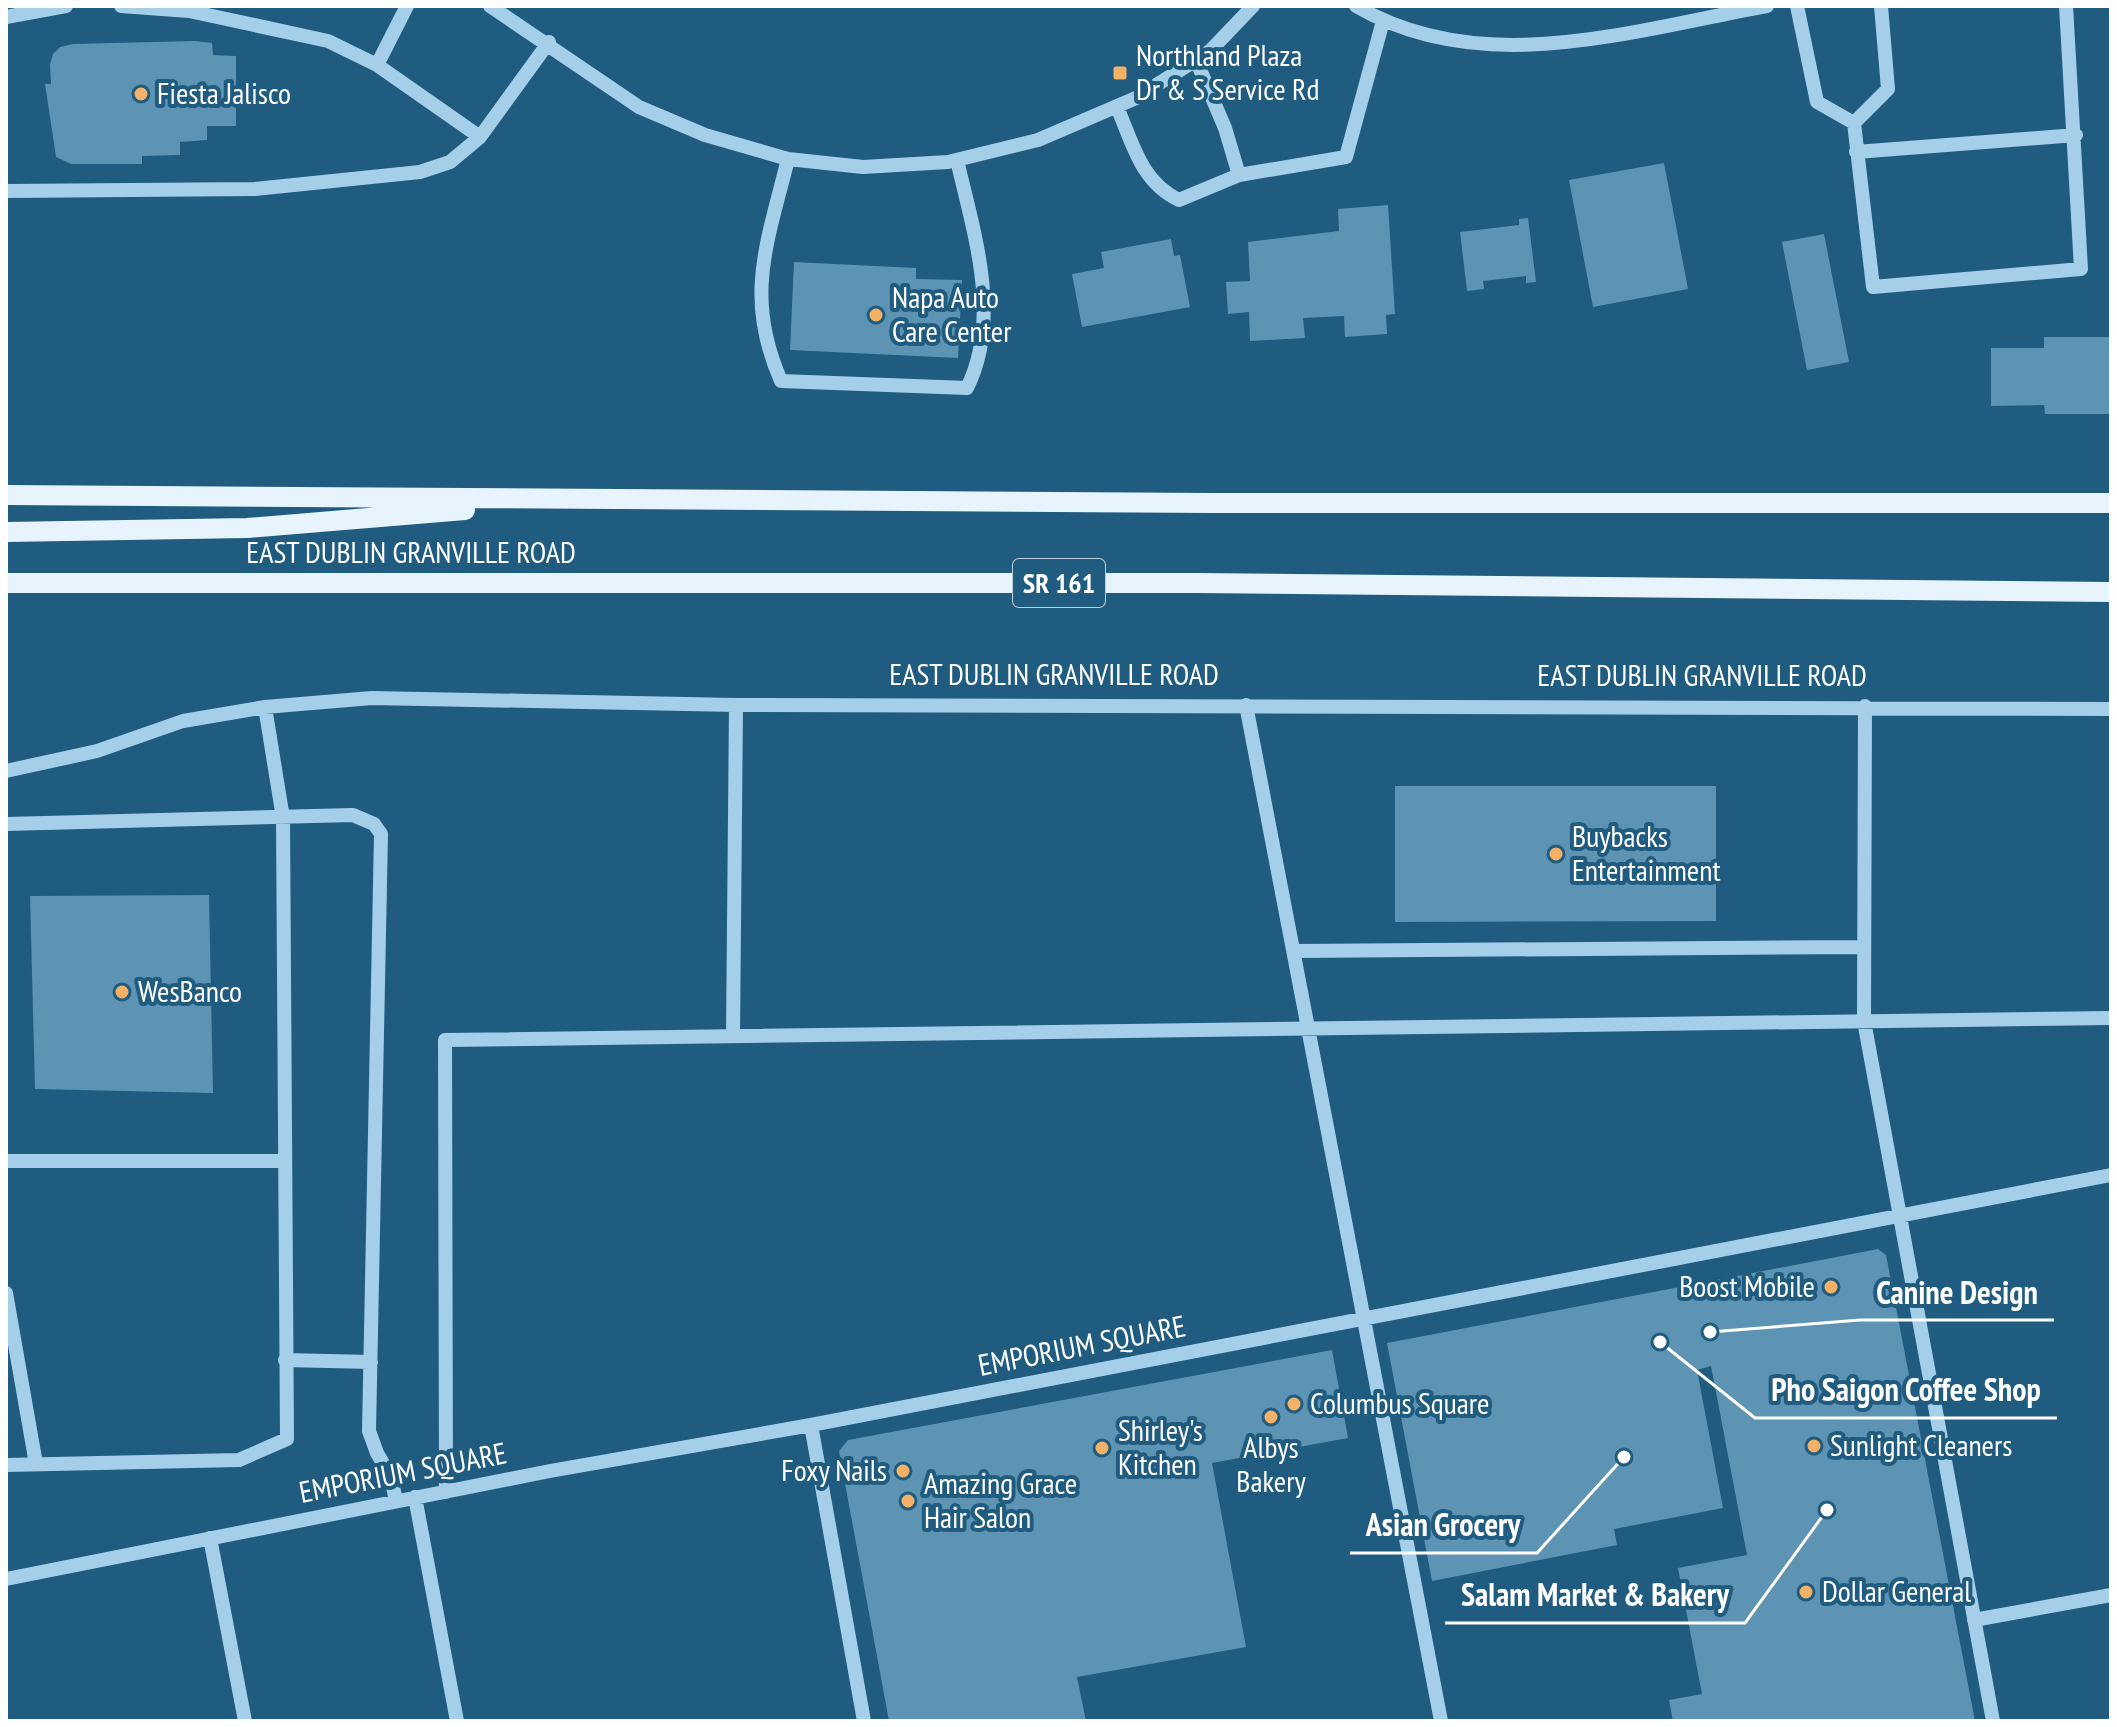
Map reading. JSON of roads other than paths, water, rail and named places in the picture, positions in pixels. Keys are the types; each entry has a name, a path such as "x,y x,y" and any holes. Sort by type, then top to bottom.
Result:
{"main road":[{"name":"EAST DUBLIN GRANVILLE ROAD","path":"6,495 2111,503"},
{"path":"6,532 247,528 592,499"},
{"name":"EAST DUBLIN GRANVILLE ROAD","path":"6,583 1197,583 2111,592"}],"street":[{"path":"6,17 66,6"},
{"path":"121,6 189,11 328,41 377,65 480,137"},
{"path":"377,65 407,6"},
{"path":"490,6 549,42 639,107 705,135 788,159 863,167 957,160 1038,140 1117,107 1196,60 1210,51 1253,6"},
{"path":"1356,6 1383,21 1436,40 1496,46 1558,43 1767,6"},
{"path":"1797,6 1817,102 1854,123"},
{"path":"1881,6 1888,89 1854,123 1873,287 2081,269 2076,135 2066,6"},
{"path":"1117,107 1158,190 1179,200 1239,175 1346,157 1383,21"},
{"path":"6,191 255,189 420,172 450,162 480,137 549,42"},
{"path":"1196,60 1225,128 1239,175"},
{"path":"1856,152 2076,135"},
{"path":"788,159 759,297 765,345 781,381 967,388 980,362 985,312 976,246 957,160"},
{"name":"EAST DUBLIN GRANVILLE ROAD","path":"6,771 97,751 183,721 265,707 372,698 736,705 2111,709"},
{"path":"733,1035 736,705"},
{"path":"1246,705 1441,1721"},
{"path":"1865,706 1864,1021 1993,1721"},
{"path":"6,1465 239,1460 287,1439 283,818 265,707"},
{"path":"6,824 353,815 374,824 381,834 369,1431 391,1477 396,1501"},
{"path":"1294,951 1864,947"},
{"path":"446,1492 445,1040 2111,1018"},
{"path":"6,1161 283,1161"},
{"path":"1364,1319 2111,1175"},
{"path":"6,1293 36,1464"},
{"name":"EMPORIUM SQUARE","path":"6,1579 415,1497 1364,1319"},
{"path":"285,1360 371,1362"},
{"path":"811,1425 864,1721"},
{"path":"415,1497 457,1721"},
{"path":"210,1538 245,1721"},
{"path":"1974,1620 2111,1595"}],"place":[{"name":"Northland Plaza Dr & S Service Rd","path":"1120,73"},
{"name":"Fiesta Jalisco","path":"141,94"},
{"name":"Napa Auto Care Center","path":"876,315"},
{"name":"Buybacks Entertainment","path":"1556,854"},
{"name":"WesBanco","path":"122,992"},
{"name":"Boost Mobile","path":"1831,1287"},
{"name":"Canine Design","path":"1710,1332"},
{"name":"Pho Saigon Coffee Shop","path":"1660,1342"},
{"name":"Columbus Square","path":"1294,1404"},
{"name":"Albys Bakery","path":"1271,1417"},
{"name":"Sunlight Cleaners","path":"1814,1446"},
{"name":"Shirley's Kitchen","path":"1102,1448"},
{"name":"Asian Grocery","path":"1624,1457"},
{"name":"Foxy Nails","path":"903,1471"},
{"name":"Amazing Grace Hair Salon","path":"908,1501"},
{"name":"Salam Market & Bakery","path":"1827,1510"},
{"name":"Dollar General","path":"1806,1592"}]}
